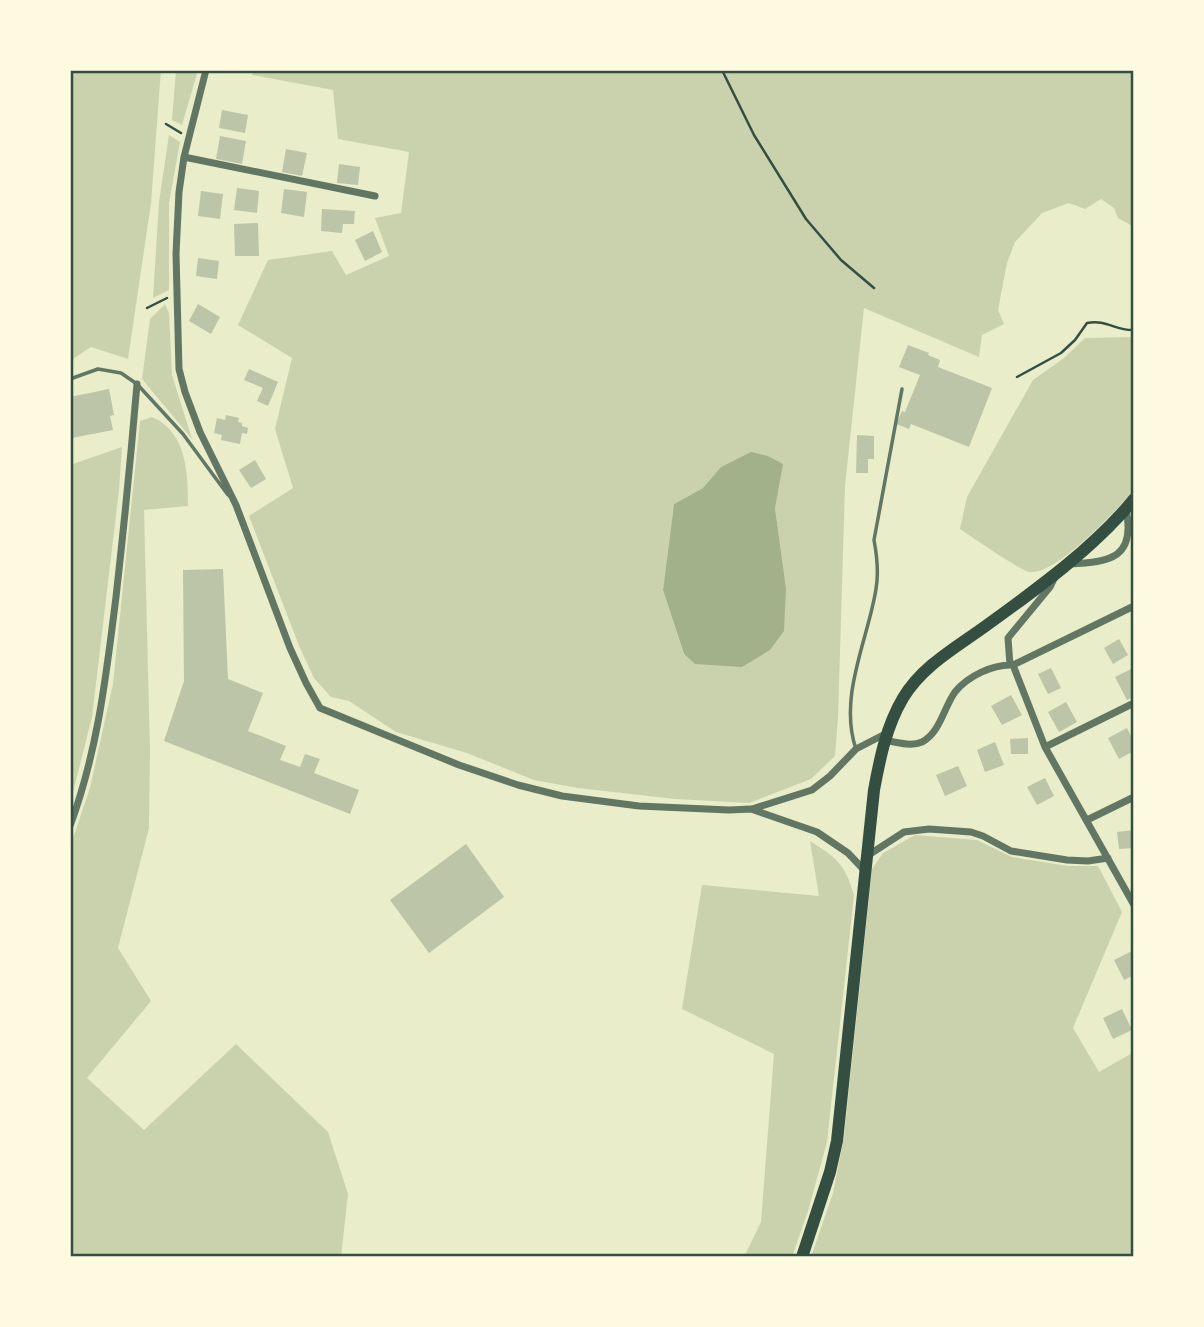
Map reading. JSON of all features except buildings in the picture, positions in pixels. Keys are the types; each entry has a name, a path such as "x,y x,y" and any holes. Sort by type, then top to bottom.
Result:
{"main road":[{"path":"802,1257 830,1172 837,1141 874,790 885,737 903,699 928,668 1061,567 1130,504"}],"street":[{"path":"206,70 184,157 176,254 179,369 200,432 236,505 290,648 320,708 459,765 518,785 562,796 639,806 751,809 812,790 856,749 885,737 911,744 921,743 934,732 956,691 990,668 1012,665 1134,606"},
{"path":"184,157 375,196"},
{"path":"70,826 88,773 100,720 128,492 138,384"},
{"path":"1130,504 1129,536 1121,553 1095,563 1061,567 1050,587 1008,638 1012,665 1045,747 1134,905"},
{"path":"1045,747 1134,703"},
{"path":"1087,820 1134,797"},
{"path":"751,809 817,832 848,853 865,872"},
{"path":"867,856 904,832 929,829 971,832 1012,851 1067,860 1108,858"},
{"path":"1124,885 1134,884"}],"lane":[{"path":"70,379 98,369 121,373 138,384 183,433 236,505"},
{"path":"856,749 849,715 877,587 878,565 874,540 902,389"}],"path":[{"path":"722,70 754,135 806,219 841,260 874,288"},
{"path":"166,124 188,138"},
{"path":"147,309 177,293"},
{"path":"1017,377 1061,353 1087,323 1098,321 1123,331 1134,330"}],"shaded area":[{"path":"70,70 161,70 151,203 128,359 91,347 70,361"},
{"path":"176,70 198,70 182,125 172,120"},
{"path":"254,70 1134,70 1134,227 1118,218 1114,208 1101,199 1085,209 1069,203 1042,213 1015,242 1007,263 998,310 1004,324 982,335 979,357 864,308 845,486 835,756 811,779 749,803 675,799 534,780 467,753 396,732 349,701 331,697 314,678 249,516 293,488 275,429 292,358 238,325 268,260 332,251 346,275 389,256 375,218 401,213 409,152 338,139 333,90 252,75","holes":["703,488 775,508 786,588 684,655 663,590 674,504"]},
{"path":"169,135 180,142 169,203 169,290 153,298 159,202"},
{"path":"165,304 169,313 172,375 192,439 142,379 150,319"},
{"path":"1134,337 1134,490 1085,540 1054,564 1041,570 1024,570 960,529 967,497 1033,380 1064,358 1085,338"},
{"path":"152,417 164,424 179,443 186,468 188,506 144,510 150,751 149,828 118,948 151,1001 87,1078 144,1130 236,1044 328,1132 348,1194 341,1257 70,1257 70,847 90,788 113,684 140,421"},
{"path":"122,447 92,717 70,804 70,465"},
{"path":"751,452 768,456 783,464 775,508 786,588 784,631 770,650 742,667 695,664 684,654 663,590 674,504 703,488 721,467"},
{"path":"915,835 977,840 1012,857 1068,866 1098,866 1122,912 1073,1028 1099,1072 1134,1052 1134,1257 811,1257 833,1193 844,1138 872,869 883,853"},
{"path":"810,841 839,863 854,895 827,1142 792,1257 744,1257 761,1222 774,1054 682,1009 702,885 819,896"}]}
